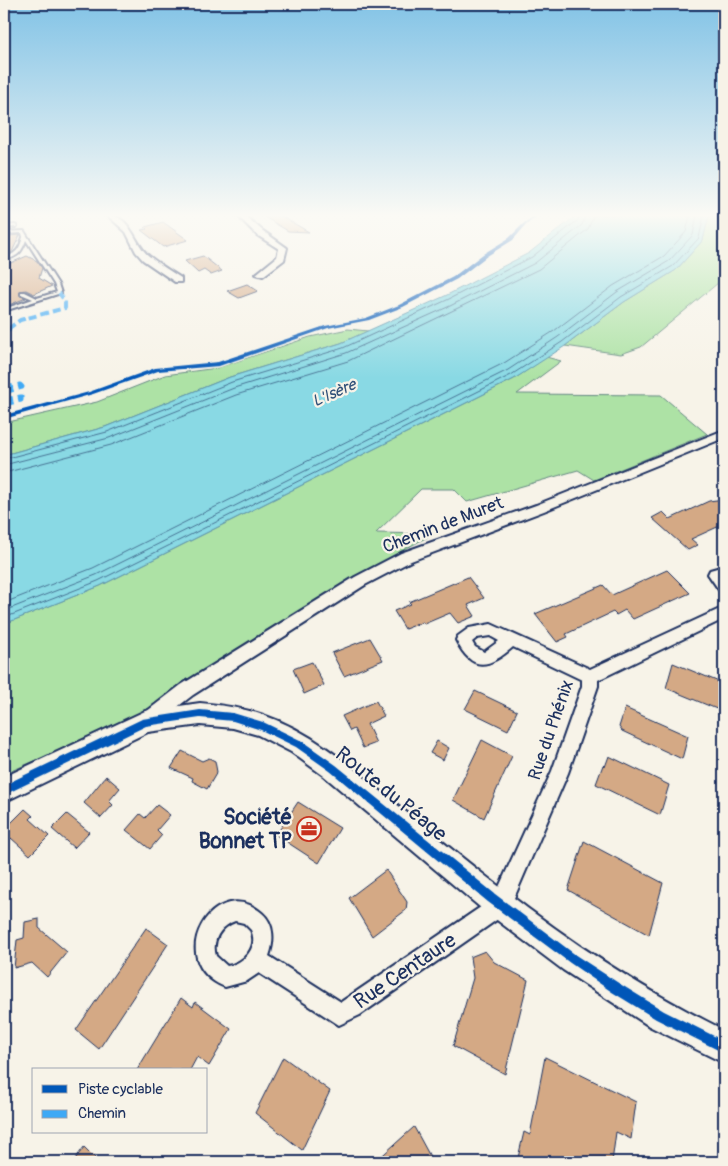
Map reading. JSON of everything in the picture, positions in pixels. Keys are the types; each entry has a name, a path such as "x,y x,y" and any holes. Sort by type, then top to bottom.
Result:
{"street":[{"path":"163,269 178,280"},
{"path":"260,274 266,269"},
{"name":"Chemin de Muret","path":"146,722 188,690 360,581 406,557 550,505 724,434"},
{"path":"724,571 715,574 724,586"},
{"name":"Rue du Phénix","path":"501,905 560,773 590,686 590,676 724,614"},
{"path":"510,640 590,676"},
{"name":"Route du Péage","path":"4,790 146,722 200,714 233,717 264,726 299,744 333,768 501,905 596,975 661,1015 724,1047"},
{"name":"Rue Centaure","path":"257,960 339,1014 353,1008 501,905"}],"lane":[{"path":"4,310 59,293 56,284 47,269"},
{"path":"23,293 36,299 43,298"}],"green space":[{"path":"724,269 724,278 641,347 621,354 565,346 624,302 676,270"},
{"path":"348,329 368,331 341,343 230,377 105,427 4,455 4,423 97,402 165,375 217,368 310,337"},
{"path":"546,357 561,361 517,394 661,395 707,434 594,480 578,470 467,502 454,489 421,489 376,533 433,534 405,549 138,717 4,774 4,624 100,586 514,379"}],"water":[{"name":"L'Isère","path":"497,269 677,269 624,302 565,346 514,379 100,586 4,624 4,455 105,427 230,377 341,343 445,296"}],"building":[{"path":"4,269 42,269 39,278 52,286 34,294 26,290 20,291 20,296 26,298 4,307"},
{"path":"194,269 222,271 211,275 204,270 198,273"},
{"path":"247,284 258,291 239,298 227,291"},
{"path":"724,499 724,524 691,539 698,545 688,550 652,518 663,512 670,519 709,501"},
{"path":"667,570 690,593 633,619 625,610 616,615 613,612 566,634 568,637 557,642 535,614 603,585 612,595"},
{"path":"468,577 484,598 468,605 475,616 458,623 450,613 424,624 423,622 405,629 394,611 411,604 409,602"},
{"path":"370,638 383,660 344,676 332,653"},
{"path":"312,662 324,685 304,694 293,669"},
{"path":"673,663 724,684 724,712 666,688"},
{"path":"475,691 517,711 508,730 465,709"},
{"path":"376,701 384,716 367,724 376,743 363,748 354,729 350,731 342,716"},
{"path":"625,708 688,736 682,759 622,731 619,727"},
{"path":"482,740 512,756 484,818 453,800"},
{"path":"437,741 449,748 443,760 430,753"},
{"path":"182,751 202,761 209,758 215,761 217,772 207,789 192,781 193,778 171,768"},
{"path":"609,756 669,785 660,815 596,784 603,765 605,767"},
{"path":"106,776 120,788 109,801 113,805 101,818 84,803"},
{"path":"298,802 340,828 319,863 276,835"},
{"path":"157,805 170,815 157,830 162,835 150,849 126,830 140,814 145,818"},
{"path":"25,809 33,816 30,819 49,836 30,855 11,838 4,846 4,830"},
{"path":"67,814 89,832 74,848 52,829"},
{"path":"584,841 663,883 649,935 568,890"},
{"path":"386,870 407,902 406,910 372,936 349,898"},
{"path":"39,919 39,928 67,952 47,977 32,963 14,968 17,940 24,938 25,922"},
{"path":"146,928 168,944 99,1049 76,1030"},
{"path":"485,951 494,962 528,980 505,1074 453,1046 473,978 470,957"},
{"path":"181,998 193,1007 195,1002 231,1029 209,1066 197,1057 191,1068 138,1068"},
{"path":"283,1057 330,1091 302,1150 255,1113"},
{"path":"545,1057 636,1102 631,1139 616,1132 612,1162 517,1162 524,1132 530,1135"},
{"path":"414,1127 433,1162 375,1162"},
{"path":"84,1147 99,1162 73,1162"}],"marked path":[{"path":"4,332 20,320 65,308 65,301 59,293"},
{"path":"4,388 20,385 22,387 4,392"},
{"path":"4,400 21,397 21,400 4,404"}],"cycle path":[{"path":"4,417 91,393 157,369 219,364 327,327 367,319 401,306 455,278 466,269"},
{"path":"4,790 145,722 200,714 233,717 263,726 299,744 333,768 491,898 573,959 660,1015 724,1047"}],"place":[{"name":"Société Bonnet TP","path":"309,829"}]}
